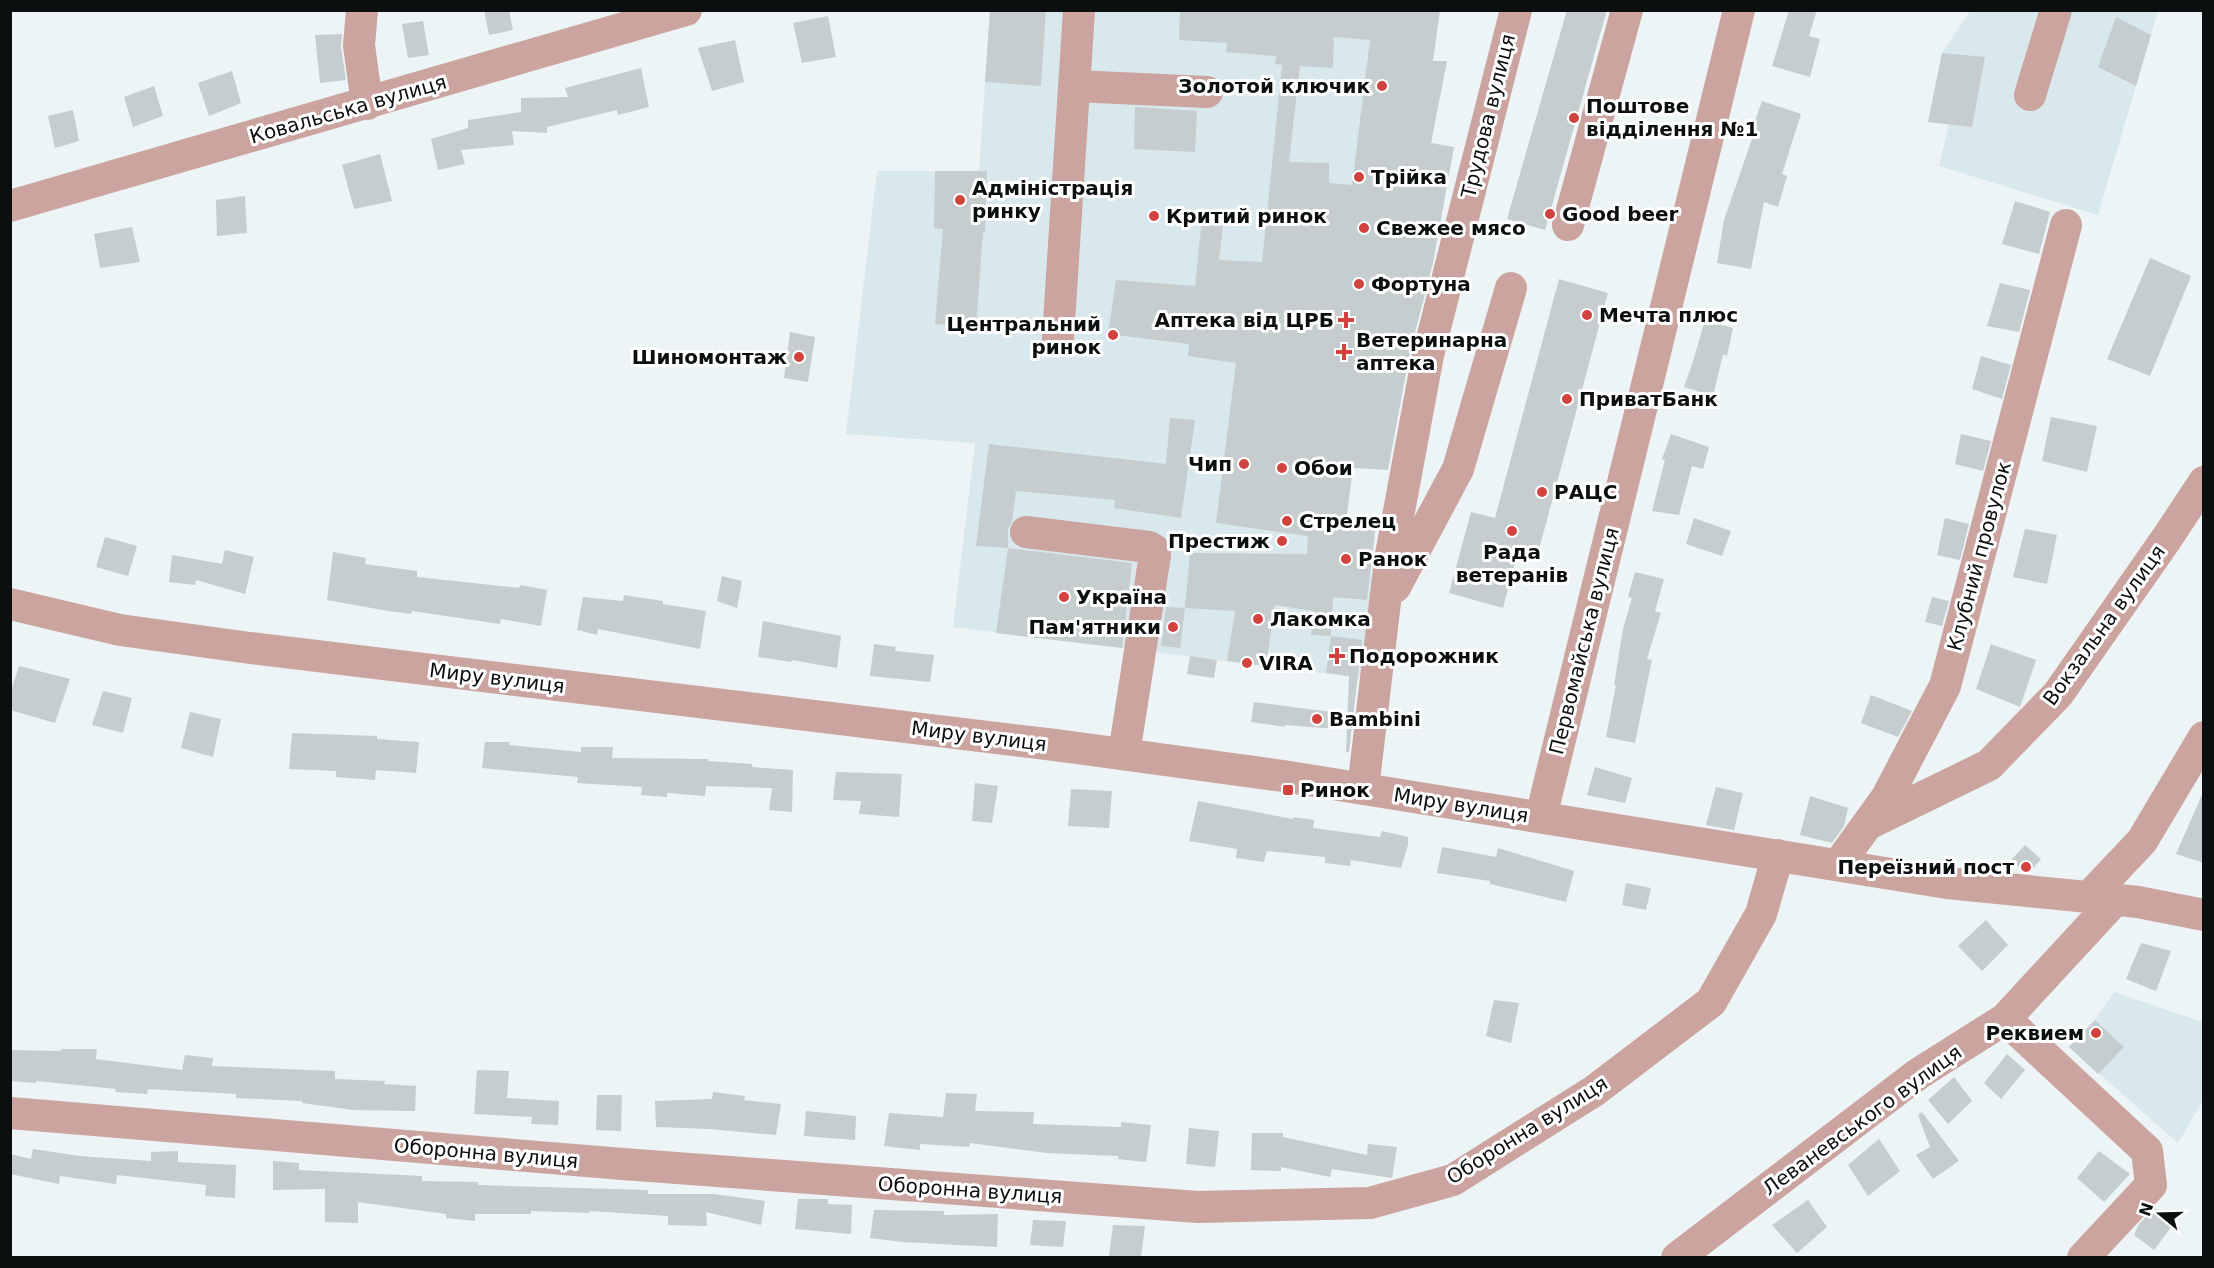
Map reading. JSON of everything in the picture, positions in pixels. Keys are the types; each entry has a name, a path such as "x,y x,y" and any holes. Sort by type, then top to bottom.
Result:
{"street":[{"path":"362,10 359,45 367,104"},
{"name":"Ковальська вулиця","path":"10,206 367,104 653,15 686,10"},
{"path":"1058,338 1078,10"},
{"name":"Трудова вулиця","path":"1363,789 1390,560 1428,355 1516,10"},
{"path":"1569,225 1627,10"},
{"name":"Первомайська вулиця","path":"1541,817 1739,10"},
{"path":"2030,95 2056,10"},
{"path":"1074,86 1207,92"},
{"name":"Клубний провулок","path":"1838,864 1887,797 1945,686 2066,225"},
{"path":"1385,606 1458,469 1511,288"},
{"name":"Вокзальна вулиця","path":"1866,825 1989,765 2058,694 2204,482"},
{"path":"1026,532 1149,547 1154,550 1124,754"},
{"name":"Миру вулиця","path":"10,604 120,630 250,648 1124,754 1363,789 1947,883 2102,899 2204,915"},
{"name":"Леваневського вулиця","path":"1677,1257 1918,1074 2005,1019 2102,899 2142,841 2204,737"},
{"name":"Оборонна вулиця","path":"10,1113 612,1163 1197,1207 1370,1203 1452,1180 1594,1091 1711,1002 1761,914 1778,855"},
{"path":"2005,1019 2147,1151 2151,1185 2083,1257"}],"shaded area":[{"name":"Центральний ринок","path":"990,11 1440,11 1434,53 1404,52 1346,521 1376,523 1362,678 953,627 975,443 846,434 877,171 979,171"},
{"path":"1970,11 2158,11 2098,215 1939,166 1949,124 1928,122 1942,53"},
{"path":"2114,992 2203,1022 2203,1101 2178,1143 2069,1047 2095,1020"}],"building":[{"path":"484,10 509,10 513,30 489,35"},
{"path":"990,10 1046,10 1041,86 985,82"},
{"path":"1180,10 1440,10 1433,61 1447,61 1431,143 1454,147 1433,263 1410,352 1388,470 1353,468 1346,521 1376,523 1367,600 1333,597 1331,636 1311,635 1313,611 1275,605 1266,666 1227,661 1235,611 1185,608 1190,553 1307,554 1308,536 1216,523 1236,363 1188,356 1189,344 1108,334 1116,280 1195,286 1203,209 1225,210 1219,260 1262,262 1282,65 1275,64 1276,56 1226,52 1227,43 1179,40","holes":["1334,37 1370,40 1352,185 1329,183 1329,163 1289,162 1300,66 1333,68"]},
{"path":"1567,10 1607,10 1545,230 1507,219"},
{"path":"1789,10 1817,10 1809,36 1820,39 1810,77 1772,66"},
{"path":"828,16 836,57 802,63 793,23"},
{"path":"2116,17 2151,35 2136,86 2098,67"},
{"path":"423,21 429,55 408,58 402,24"},
{"path":"342,34 341,47 346,80 320,83 315,35"},
{"path":"735,40 744,82 712,91 698,48"},
{"path":"1942,53 1985,57 1972,127 1928,122"},
{"path":"641,68 649,107 618,115 617,110 547,127 547,133 512,131 514,145 461,150 465,164 438,170 431,139 468,128 468,120 521,112 521,98 568,97 565,88"},
{"path":"232,71 241,103 209,116 198,83"},
{"path":"154,86 163,116 133,127 124,97"},
{"path":"1762,101 1801,114 1782,174 1787,176 1778,207 1764,202 1751,269 1717,263 1724,220 1753,136 1750,135"},
{"path":"1135,107 1197,111 1195,152 1134,149"},
{"path":"73,110 79,141 55,148 48,116"},
{"path":"380,154 392,201 354,209 342,165"},
{"path":"935,171 987,171 985,232 983,232 976,327 935,324 943,229 934,228"},
{"path":"245,196 247,233 217,236 216,200"},
{"path":"2015,201 2050,212 2039,254 2002,244"},
{"path":"132,227 140,262 100,268 94,234"},
{"path":"2150,258 2191,276 2150,376 2107,359"},
{"path":"1559,279 1608,293 1538,553 1519,548 1503,608 1449,593 1471,512 1495,518"},
{"path":"2000,283 2030,290 2019,332 1987,326"},
{"path":"1705,320 1733,328 1727,356 1723,354 1713,396 1684,387"},
{"name":"Шиномонтаж","path":"790,332 815,337 808,382 784,378"},
{"path":"1981,356 2011,365 2002,399 1972,389"},
{"path":"2051,417 2097,426 2087,472 2042,461"},
{"path":"1170,418 1195,420 1181,518 1114,508 1115,500 1016,491 1012,521 1008,529 1008,548 976,546 989,444 1166,464"},
{"path":"1671,434 1709,447 1703,469 1692,466 1679,515 1652,511 1665,460 1662,459"},
{"path":"1961,434 1991,441 1983,471 1955,464"},
{"path":"1694,518 1731,531 1722,556 1686,544"},
{"path":"1945,518 1969,524 1960,560 1937,555"},
{"path":"2025,529 2057,535 2047,584 2013,577"},
{"path":"105,537 137,546 128,576 96,567"},
{"name":"Україна","path":"1008,548 1132,563 1122,648 996,633"},
{"path":"225,550 254,557 245,594 196,580 195,585 169,582 172,555 222,564"},
{"path":"333,552 366,558 365,564 417,571 417,577 519,588 520,585 547,590 541,626 501,619 500,624 412,611 411,614 327,600"},
{"path":"1635,572 1664,579 1655,611 1661,613 1647,659 1652,660 1635,743 1606,737 1623,629 1632,598 1628,597"},
{"path":"722,576 742,581 737,608 717,601"},
{"path":"624,595 706,611 700,649 598,629 597,635 577,630 583,597 623,601"},
{"path":"1932,597 1949,601 1942,626 1925,622"},
{"name":"Пам'ятники","path":"1166,607 1185,608 1180,648 1161,646"},
{"path":"763,621 841,636 837,668 758,657"},
{"path":"1331,636 1362,640 1349,752 1346,752 1349,676 1326,673"},
{"path":"874,644 896,647 895,651 934,655 930,682 870,676"},
{"path":"1991,644 2036,660 2020,707 1976,689"},
{"path":"1190,656 1217,660 1214,678 1187,674"},
{"path":"19,666 70,679 55,723 10,710 10,694"},
{"path":"103,691 132,698 123,733 92,725"},
{"path":"1871,695 1912,711 1898,737 1861,723"},
{"path":"1254,702 1339,713 1337,729 1285,725 1285,727 1251,722"},
{"path":"190,712 221,719 213,757 181,748"},
{"path":"292,733 377,736 377,739 419,742 416,773 376,770 375,780 336,777 336,771 289,769"},
{"path":"485,742 510,742 509,745 581,752 581,747 613,747 612,758 708,759 708,761 752,764 752,767 793,770 792,812 769,810 772,788 706,786 705,796 667,793 667,797 641,795 642,787 577,783 578,777 482,768"},
{"path":"1595,767 1632,778 1625,803 1587,795"},
{"path":"836,772 902,774 899,817 859,814 861,801 833,800"},
{"path":"975,783 998,786 992,823 972,821"},
{"path":"1716,787 1743,793 1734,830 1706,825"},
{"path":"1071,789 1112,791 1109,828 1068,826"},
{"path":"2204,790 2204,863 2176,854"},
{"path":"1810,796 1848,808 1844,826 1832,843 1800,835"},
{"path":"1198,801 1293,819 1293,817 1314,820 1313,828 1380,837 1382,831 1408,837 1408,845 1401,868 1351,860 1350,866 1325,863 1325,857 1267,851 1264,862 1236,858 1237,849 1189,841"},
{"name":"Переїзний пост","path":"2025,845 2041,859 2029,873 2025,873 2011,860"},
{"path":"1442,847 1496,857 1498,848 1574,871 1566,902 1490,884 1490,881 1437,873"},
{"path":"1626,883 1651,888 1646,910 1622,905"},
{"path":"1986,920 2008,945 1982,971 1958,946"},
{"path":"2141,943 2171,951 2156,991 2126,979"},
{"path":"1494,1000 1519,1003 1511,1043 1486,1036"},
{"name":"Реквием","path":"2095,1020 2124,1047 2098,1074 2069,1047"},
{"path":"61,1049 97,1049 96,1059 182,1070 185,1055 213,1058 212,1066 335,1071 335,1079 385,1081 384,1084 416,1086 415,1111 353,1110 302,1103 302,1101 236,1098 236,1094 148,1089 147,1094 36,1081 36,1083 10,1081 10,1050 61,1051"},
{"path":"2007,1054 2025,1070 2001,1099 1984,1083"},
{"path":"477,1070 509,1071 507,1098 559,1101 558,1125 531,1124 532,1117 474,1114"},
{"path":"1954,1077 1972,1101 1948,1124 1928,1100"},
{"path":"713,1092 745,1096 744,1100 781,1104 776,1135 656,1127 655,1101 712,1099"},
{"path":"946,1093 977,1094 975,1111 1034,1112 1033,1124 1121,1127 1121,1122 1151,1125 1146,1162 1118,1159 1118,1156 1047,1153 970,1143 969,1147 920,1144 920,1150 884,1146 889,1113 943,1117"},
{"path":"597,1095 622,1095 621,1131 596,1130"},
{"path":"806,1111 856,1116 855,1140 804,1136"},
{"path":"1922,1112 1959,1161 1933,1179 1916,1155 1930,1147 1918,1115"},
{"path":"1189,1128 1219,1131 1215,1167 1186,1164"},
{"path":"1252,1133 1283,1133 1283,1137 1367,1155 1368,1144 1397,1147 1392,1178 1332,1169 1330,1177 1281,1167 1281,1171 1251,1170"},
{"path":"1879,1139 1900,1171 1868,1196 1848,1165"},
{"path":"33,1149 80,1156 151,1161 151,1152 178,1151 178,1162 236,1165 235,1198 205,1196 206,1185 117,1175 116,1184 60,1176 59,1184 10,1174 10,1154 31,1159"},
{"path":"2099,1151 2130,1174 2104,1202 2077,1178"},
{"path":"273,1161 299,1163 299,1170 422,1176 422,1181 648,1190 648,1194 714,1194 765,1201 761,1225 706,1212 707,1226 668,1225 668,1216 590,1211 590,1213 531,1211 531,1214 475,1214 475,1221 446,1218 446,1214 358,1202 358,1223 325,1222 325,1189 273,1190"},
{"path":"798,1199 828,1199 828,1204 852,1205 851,1234 795,1229"},
{"path":"1808,1200 1827,1227 1797,1253 1772,1225"},
{"path":"2154,1208 2175,1222 2154,1250 2134,1235 2139,1224"},
{"path":"874,1210 944,1211 944,1215 998,1214 997,1247 870,1238"},
{"path":"1033,1220 1066,1221 1063,1247 1030,1245"},
{"path":"1113,1225 1145,1226 1141,1257 1109,1257"}],"place":[{"name":"Золотой ключик","path":"1382,86"},
{"name":"Поштове відділення №1","path":"1574,118"},
{"name":"Трійка","path":"1359,177"},
{"name":"Адміністрація ринку","path":"960,200"},
{"name":"Good beer","path":"1550,214"},
{"name":"Критий ринок","path":"1154,216"},
{"name":"Свежее мясо","path":"1364,228"},
{"name":"Фортуна","path":"1359,284"},
{"name":"Мечта плюс","path":"1587,315"},
{"name":"Аптека від ЦРБ","path":"1346,320"},
{"name":"Центральний ринок","path":"1113,335"},
{"name":"Ветеринарна аптека","path":"1344,352"},
{"name":"Шиномонтаж","path":"799,357"},
{"name":"ПриватБанк","path":"1567,399"},
{"name":"Чип","path":"1244,464"},
{"name":"Обои","path":"1282,468"},
{"name":"РАЦС","path":"1542,492"},
{"name":"Стрелец","path":"1287,521"},
{"name":"Рада ветеранів","path":"1512,531"},
{"name":"Престиж","path":"1282,541"},
{"name":"Ранок","path":"1346,559"},
{"name":"Україна","path":"1064,597"},
{"name":"Лакомка","path":"1258,619"},
{"name":"Пам'ятники","path":"1173,627"},
{"name":"Подорожник","path":"1337,656"},
{"name":"VIRA","path":"1247,663"},
{"name":"Bambini","path":"1317,719"},
{"name":"Ринок","path":"1288,790"},
{"name":"Переїзний пост","path":"2026,867"},
{"name":"Реквием","path":"2096,1033"}]}
